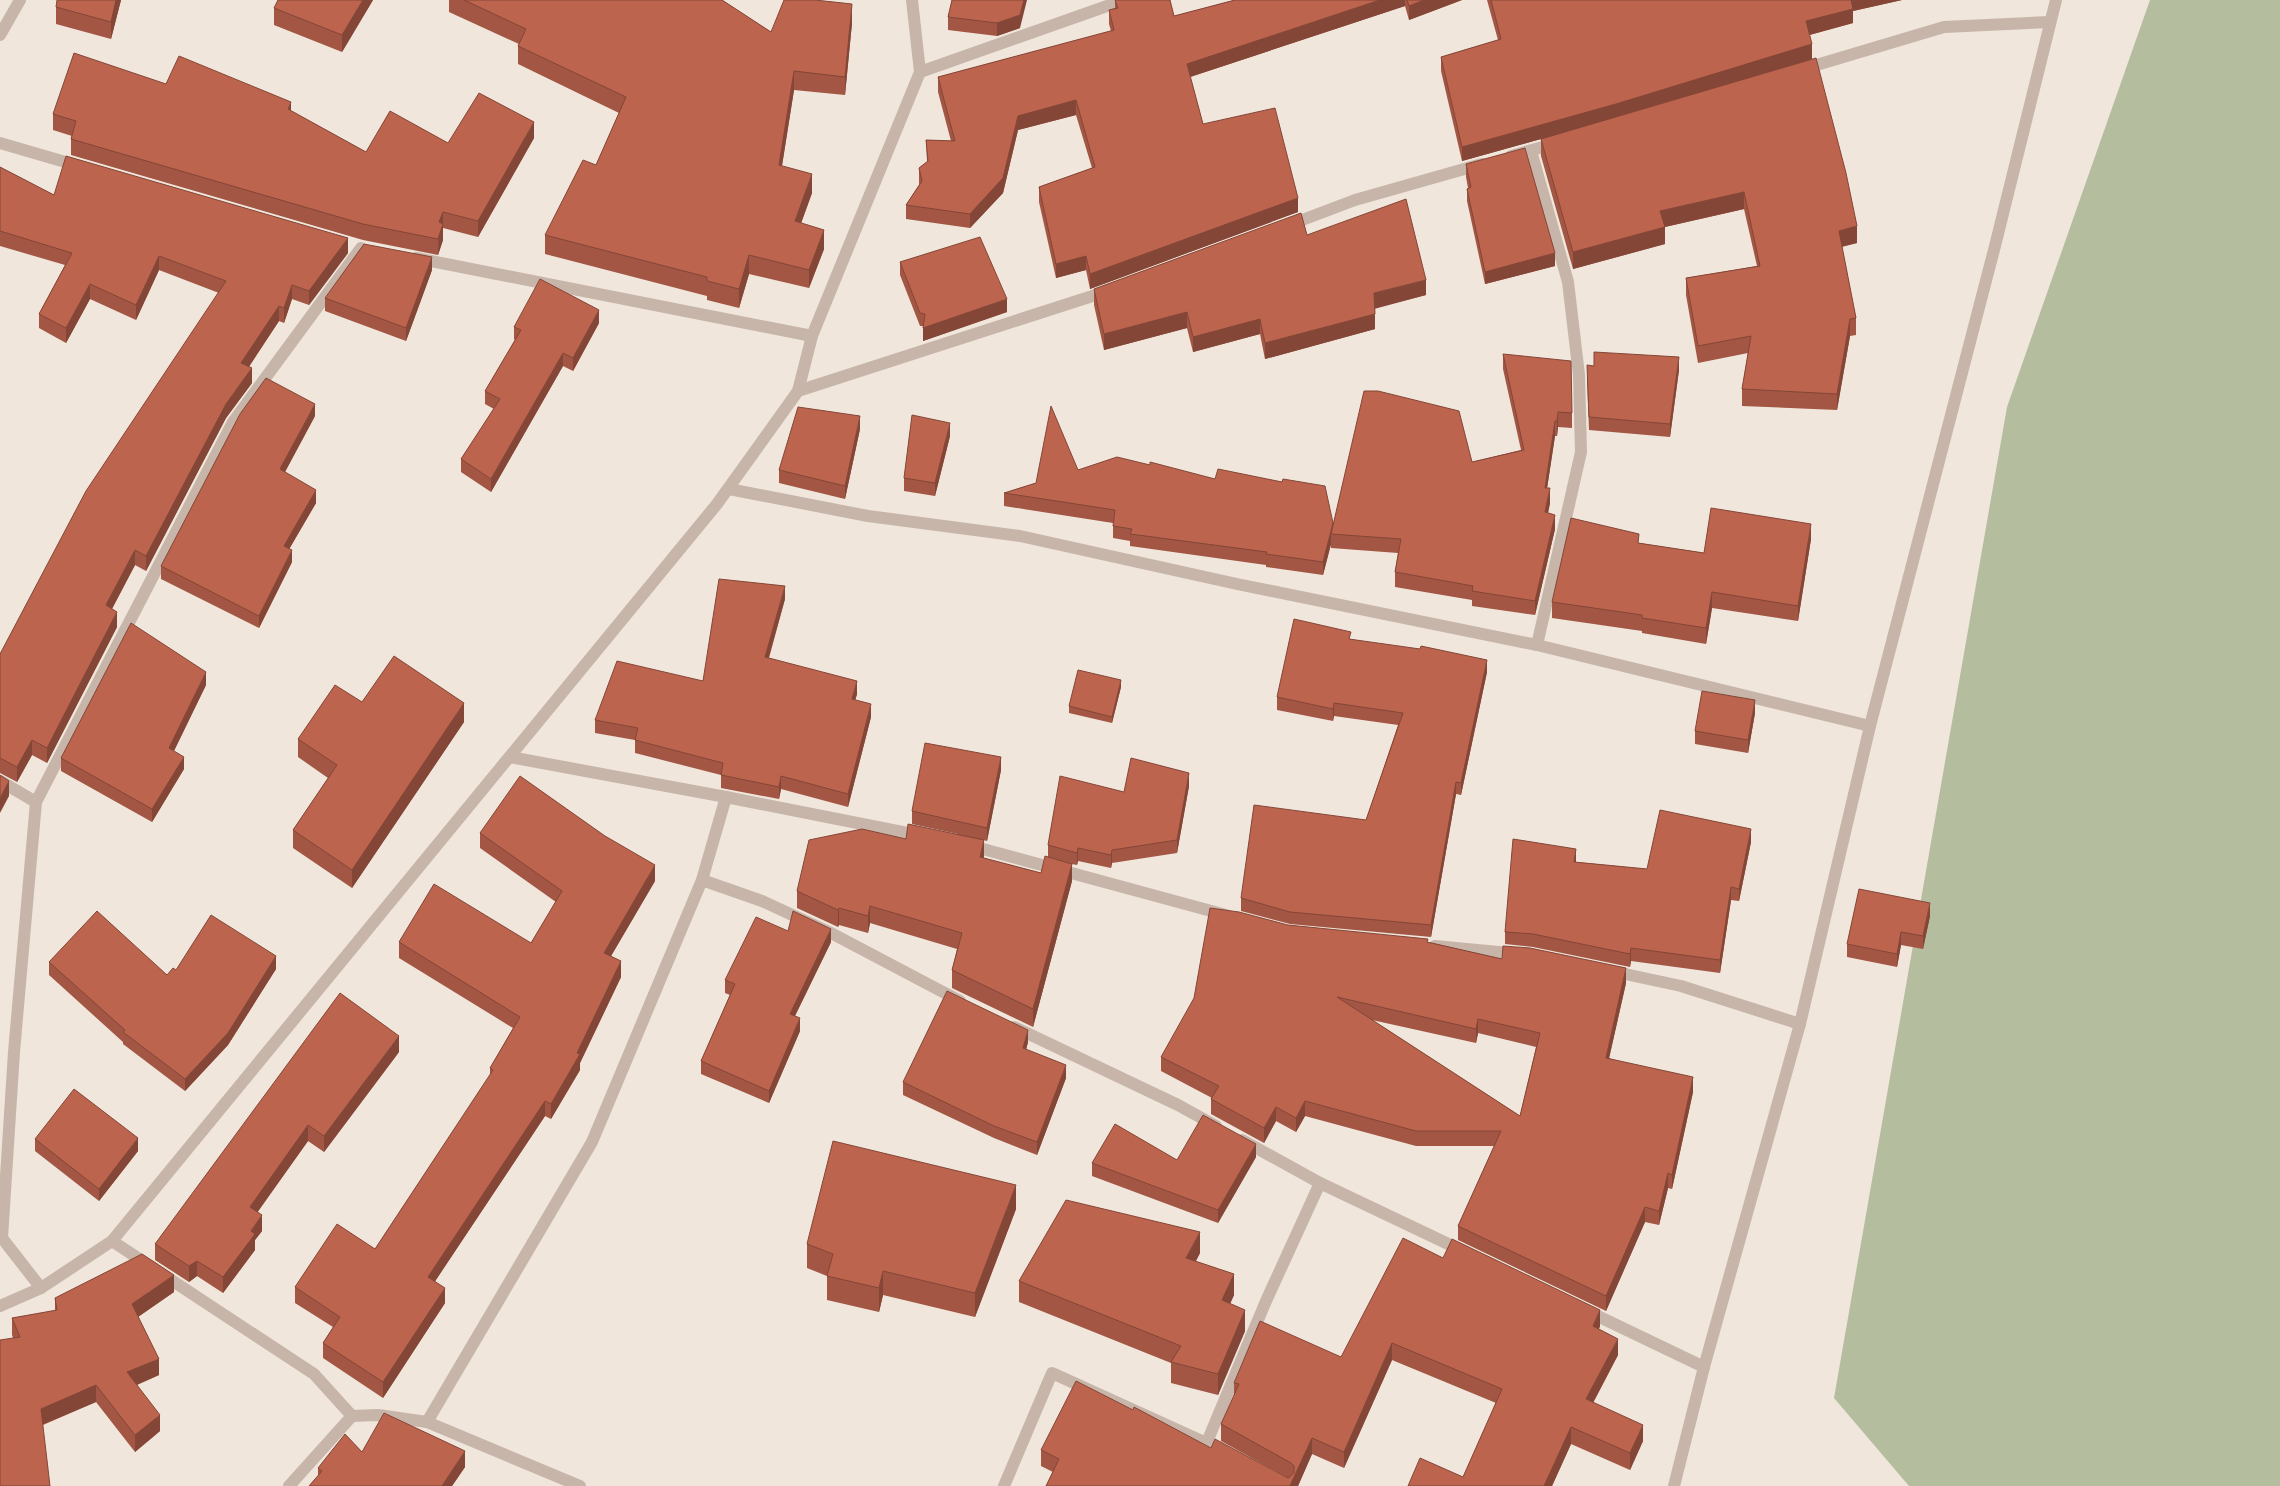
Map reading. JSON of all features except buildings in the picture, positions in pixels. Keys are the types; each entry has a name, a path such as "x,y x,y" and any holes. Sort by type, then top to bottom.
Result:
{"street":[{"path":"0,35 20,0"},
{"path":"0,1306 41,1288 112,1241 729,489 798,391 812,336 920,72 912,0"},
{"path":"920,72 1124,0"},
{"path":"1674,1486 1704,1367 1800,1024 1870,726 1995,246 2056,0"},
{"path":"1795,72 1944,27 2049,22"},
{"path":"1280,228 1355,200 1570,140"},
{"path":"0,143 95,170"},
{"path":"1531,151 1568,282 1579,375 1581,452 1537,645"},
{"path":"41,1288 1,1237 15,1043 36,802 233,422 361,247"},
{"path":"400,255 812,336"},
{"path":"798,391 1121,286"},
{"path":"729,489 868,516 1020,536 1237,584 1537,645 1870,726"},
{"path":"510,757 940,839"},
{"path":"0,781 36,802"},
{"path":"427,1422 592,1142 702,880 726,797"},
{"path":"959,843 1242,919"},
{"path":"702,880 762,901 831,933 976,1009"},
{"path":"1425,945 1532,955"},
{"path":"1597,969 1681,986 1800,1024"},
{"path":"1002,1021 1178,1105 1320,1183 1472,1256"},
{"path":"1207,1442 1266,1301 1320,1183"},
{"path":"112,1241 314,1374 352,1416"},
{"path":"1570,1303 1704,1367"},
{"path":"1004,1486 1052,1373 1207,1442 1239,1460"},
{"path":"289,1486 352,1416 378,1415 427,1422 580,1486"}],"green space":[{"path":"2150,0 2280,0 2280,1486 1909,1486 1834,1398 2007,407"}]}
